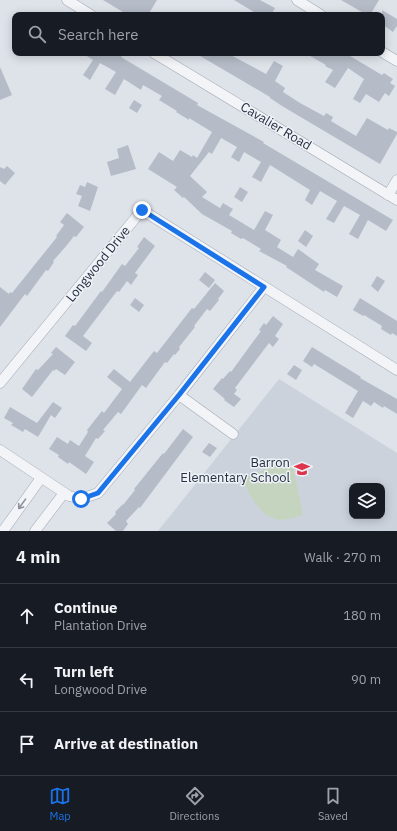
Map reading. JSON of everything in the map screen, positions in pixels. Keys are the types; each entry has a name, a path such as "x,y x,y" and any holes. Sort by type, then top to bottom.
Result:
{"street":[{"path":"67,0 86,12"},
{"path":"296,0 316,12"},
{"path":"385,54 397,61"},
{"name":"Cavalier Road","path":"159,56 393,197"},
{"path":"393,197 397,180"},
{"name":"Longwood Drive","path":"0,383 142,210 397,370"},
{"path":"0,450 69,496 81,499 98,493 179,395 264,287"},
{"path":"179,395 233,434"},
{"path":"3,531 40,476"},
{"path":"35,531 64,493"}],"shaded area":[{"name":"Barron Elementary School","path":"279,379 397,453 397,531 158,531"}],"green space":[{"path":"285,462 293,467 303,515 278,520 269,516 259,508 254,502 242,478"}],"building":[{"path":"103,0 157,0 150,12 123,12"},
{"path":"234,0 260,0 275,8 273,12 254,12"},
{"path":"341,0 379,0 372,12 362,12"},
{"path":"382,10 397,19 397,26 393,32 385,26 385,12 382,12"},
{"path":"87,56 122,56 121,57 198,103 197,105 264,142 263,143 393,220 386,231 368,220 358,239 349,234 360,215 344,206 334,223 326,219 337,201 320,191 312,205 305,200 310,190 270,165 261,182 252,177 261,162 244,152 239,162 231,157 237,147 221,138 212,154 209,152 190,176 207,192 202,197 220,208 223,203 233,209 229,215 254,230 265,211 273,215 265,230 281,240 277,247 293,257 298,249 319,264 315,270 343,286 337,297 325,290 324,292 286,267 287,266 259,251 261,249 243,238 241,239 231,233 232,231 202,214 174,190 177,187 148,169 159,152 173,161 180,150 192,157 193,155 197,158 212,132 176,112 177,111 159,100 162,96 143,85 141,90 124,79 115,95 105,89 116,72 100,63 90,80 83,75 93,60"},
{"path":"200,56 233,56 266,74 274,61 283,66 275,81 285,88 283,92 300,103 324,116 326,113 333,117 331,121 356,136 367,118 388,130 389,128 397,132 397,134 380,164 282,106 270,97"},
{"path":"310,56 350,56 382,75 384,73 393,79 390,83 395,86 389,96 385,93 379,102 366,94 360,103 353,99 364,79 348,68 335,88 325,82 333,70 325,66 326,65"},
{"path":"0,67 12,95 0,100"},
{"path":"134,100 142,105 137,113 129,108"},
{"path":"128,145 136,169 111,176 107,162 119,158 117,149"},
{"path":"7,166 15,173 5,185 0,181 0,167 4,169"},
{"path":"87,182 98,187 90,211 78,206 82,196 76,194 80,185 85,187"},
{"path":"240,187 248,192 242,202 234,197"},
{"path":"67,213 84,227 76,237 74,236 53,261 54,262 48,271 46,270 27,296 25,294 0,327 0,287 9,294 10,292 12,293 57,237 56,236 64,225 60,222"},
{"path":"305,230 313,236 306,247 298,241"},
{"path":"144,237 155,246 135,273 138,275 131,285 127,281 119,292 117,291 83,336 92,343 86,351 65,336 73,325 75,326 101,291 102,292 122,264 125,266 139,248 137,247"},
{"path":"205,272 215,280 209,288 199,280"},
{"path":"377,276 385,281 378,292 371,286"},
{"path":"215,283 224,291 218,299 219,300 210,311 207,309 179,347 180,349 167,363 165,362 146,388 142,385 121,414 118,412 103,430 105,431 98,439 96,438 85,456 94,462 86,474 69,462 68,464 58,457 59,455 49,449 57,437 68,444 70,440 79,446 88,432 87,430 102,411 104,413 122,389 107,377 114,369 130,382 154,351 157,353 192,308 194,309"},
{"path":"135,298 144,305 139,312 130,305"},
{"path":"360,298 397,321 397,336 392,333 391,335 381,329 382,326 353,310"},
{"path":"273,316 283,324 275,336 279,339 273,347 269,343 235,388 237,390 234,394 241,399 234,407 213,389 222,378 223,379 230,371 231,372 261,331 259,330 264,323 266,325"},
{"path":"56,347 75,362 65,375 56,369 54,371 53,370 32,397 22,389 36,369 38,370 53,354 51,353"},
{"path":"312,347 361,377 360,378 397,399 397,414 374,402 371,406 363,401 353,418 345,413 358,391 314,364 312,367 303,361"},
{"path":"294,365 302,370 296,380 287,374"},
{"path":"53,402 62,408 55,418 51,415 38,437 25,429 23,432 11,425 13,423 4,418 10,407 37,423"},
{"path":"183,429 193,437 140,508 139,507 126,521 128,524 123,531 116,531 107,523 116,514 115,512 123,505 135,490 134,489"},
{"path":"209,443 217,448 210,457 202,452"}],"place":[{"name":"Barron Elementary School","path":"302,469"}],"route":[{"path":"81,499 98,493 179,395 264,287 142,210"}]}
